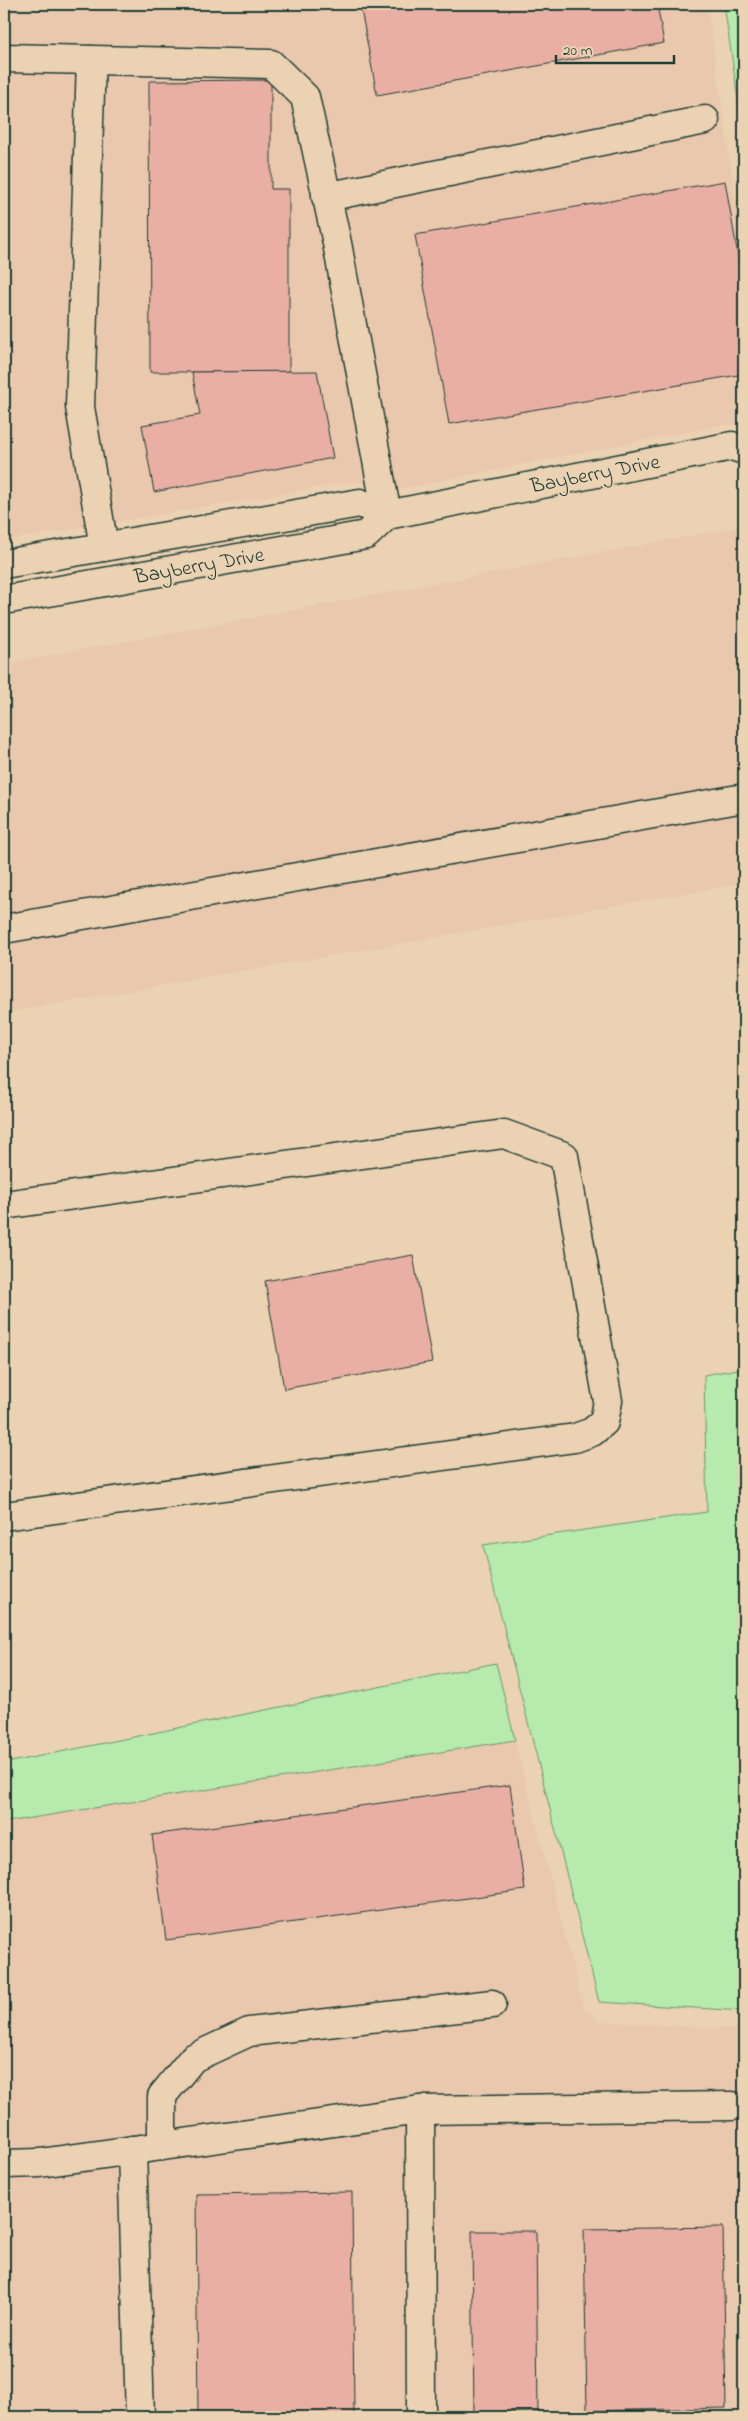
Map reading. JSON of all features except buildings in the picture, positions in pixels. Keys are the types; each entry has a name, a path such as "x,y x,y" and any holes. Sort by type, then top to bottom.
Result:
{"street":[{"path":"4,58 271,64 304,97 326,196 387,515"},
{"path":"90,60 80,406 104,547"},
{"path":"326,196 705,120"},
{"name":"Bayberry Drive","path":"4,600 366,535 387,515 732,446 744,450"},
{"name":"Bayberry Drive","path":"4,564 360,503 387,515"},
{"path":"4,929 744,798"},
{"path":"4,1205 504,1134 564,1156 608,1401 604,1422 592,1432 575,1438 4,1516"},
{"path":"162,2146 162,2096 193,2058 249,2032 492,2004"},
{"path":"4,2164 40,2163 420,2110 732,2106"},
{"path":"420,2110 421,2417"},
{"path":"132,2150 140,2417"}],"shaded area":[{"path":"4,4 707,4 744,258 744,427 727,424 394,490 382,489 356,481 4,541"},
{"path":"744,526 744,883 4,1013 4,664"},
{"path":"515,1740 583,2006 599,2021 744,2030 744,2417 10,2417 7,1822"}],"green space":[{"path":"724,4 744,4 744,140"},
{"path":"744,1368 744,2011 599,2002 483,1545 707,1512 704,1375"},
{"path":"496,1663 515,1740 7,1822 6,1763"}]}
